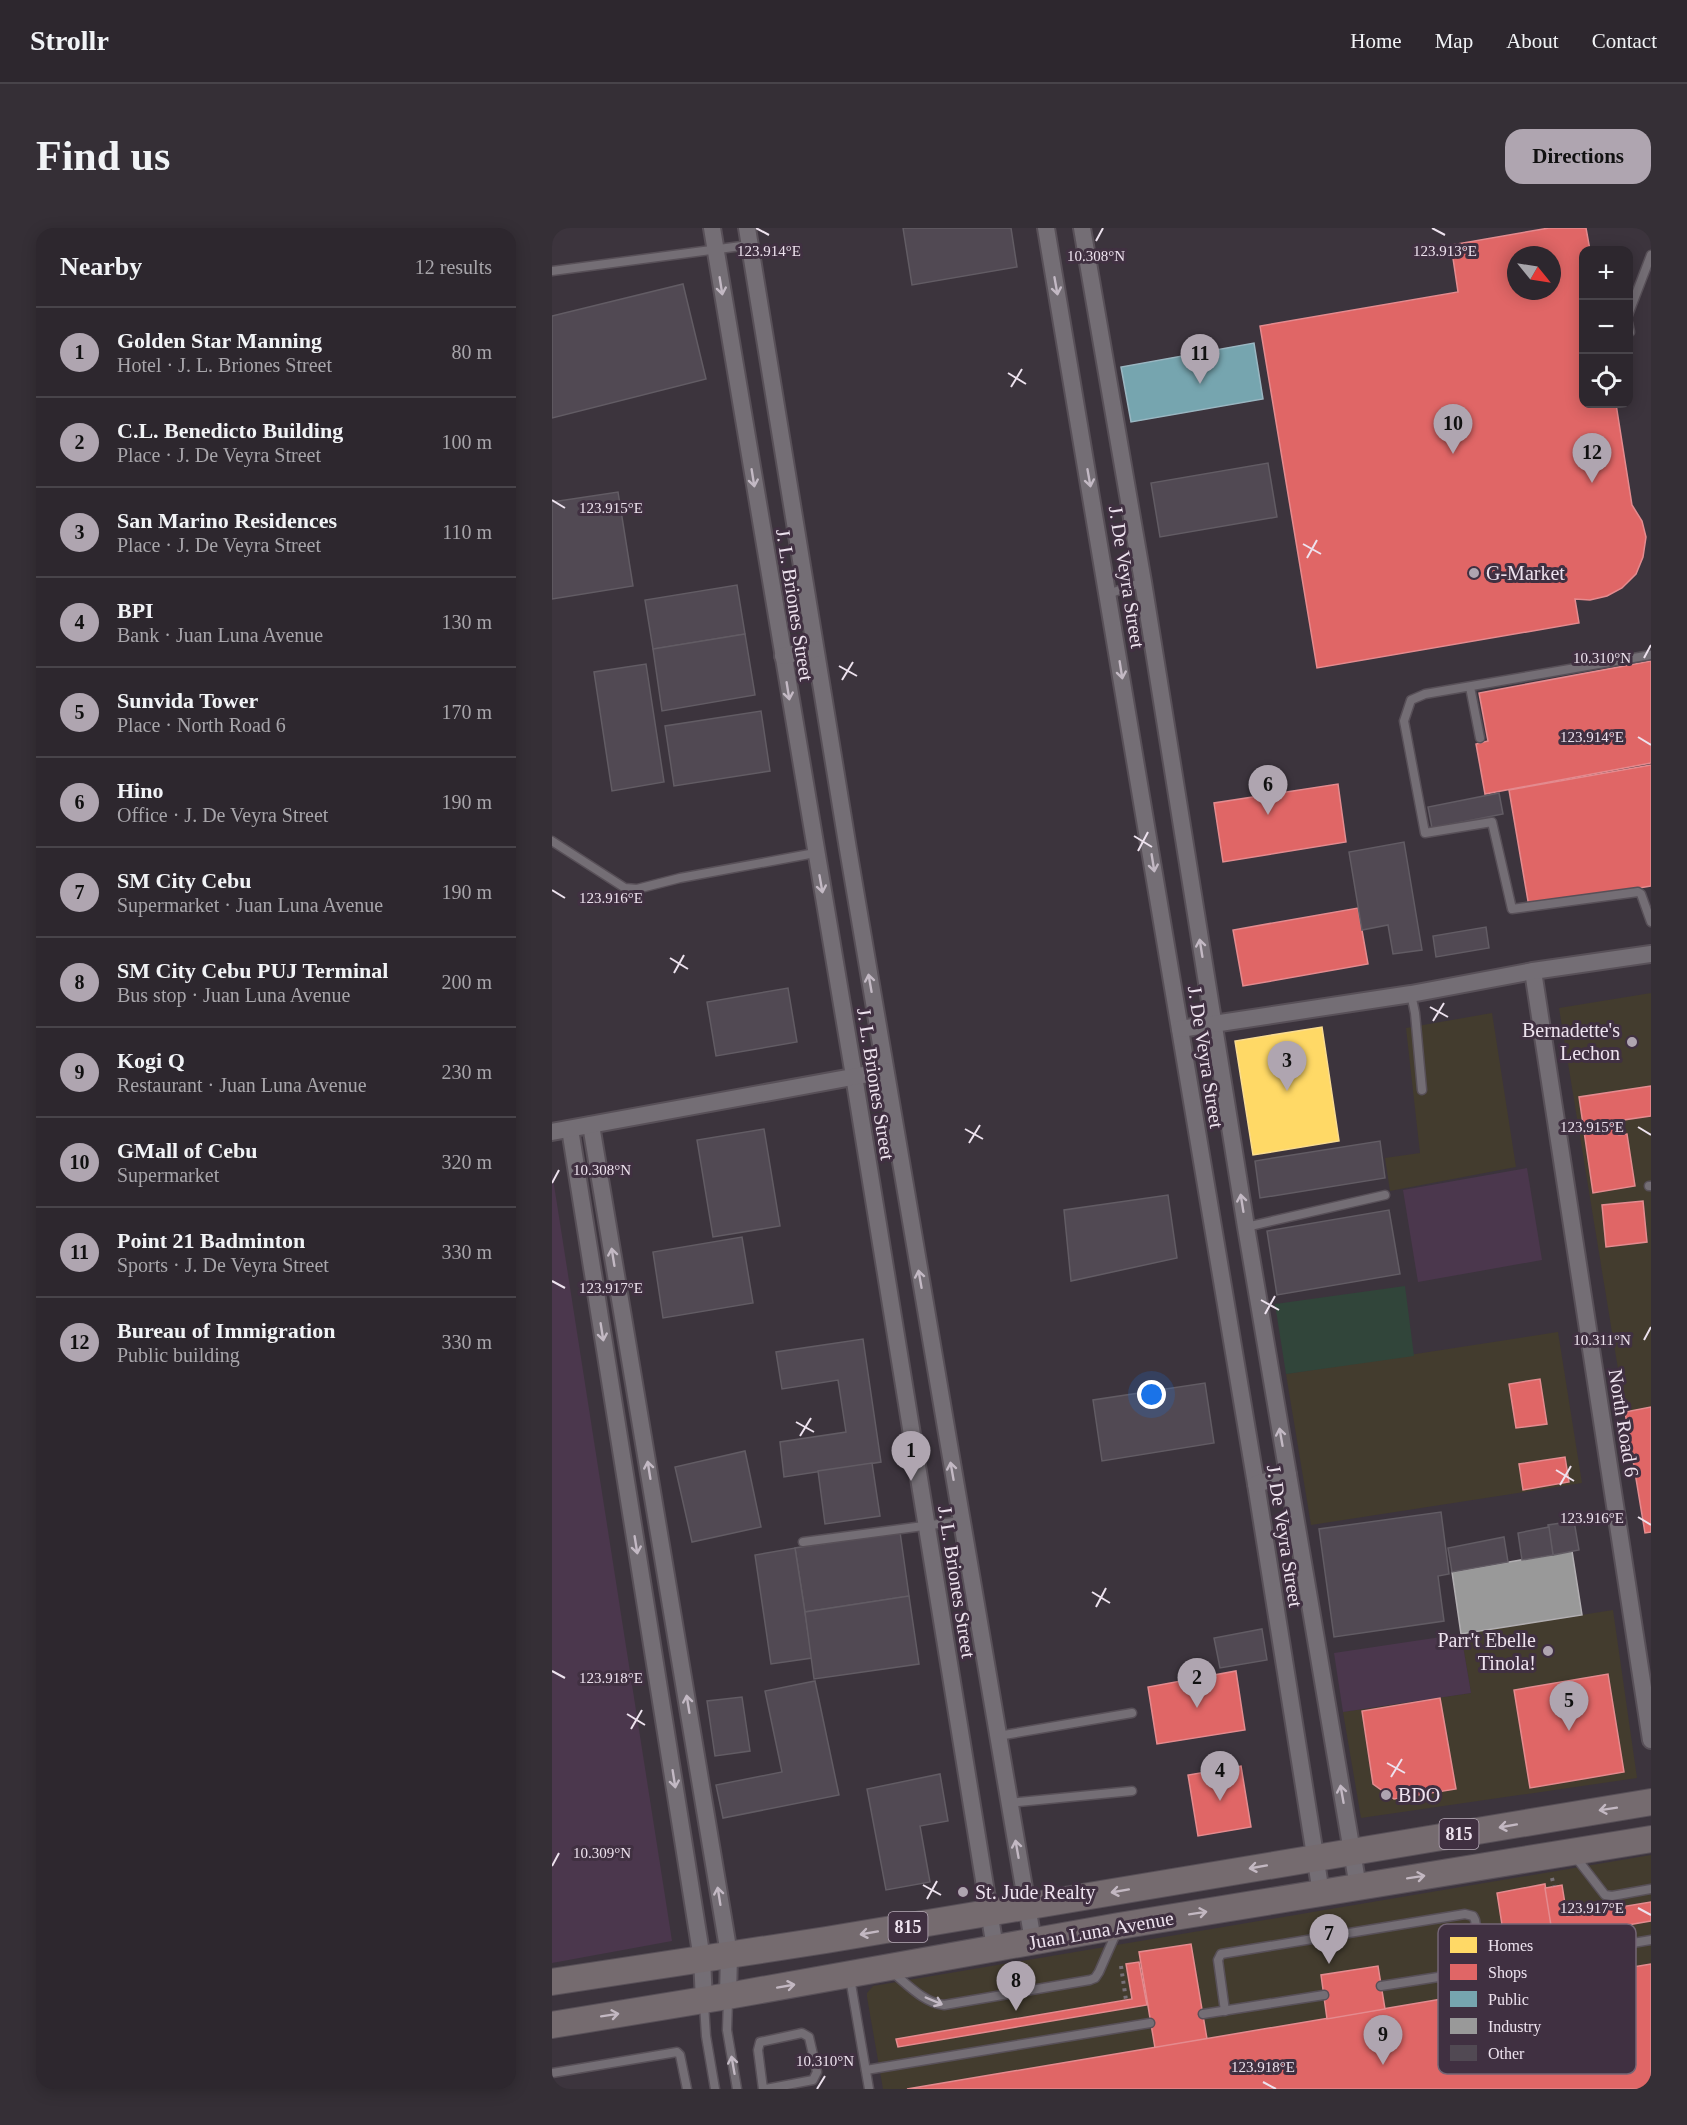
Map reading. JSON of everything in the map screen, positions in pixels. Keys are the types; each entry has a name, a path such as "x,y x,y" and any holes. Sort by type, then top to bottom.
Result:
{"main road":[{"name":"Juan Luna Avenue","path":"552,1982 826,1941 1651,1802"},
{"name":"Juan Luna Avenue","path":"552,2025 1119,1926 1651,1839"}],"street":[{"name":"J. L. Briones Street","path":"712,228 854,1076 995,1948"},
{"name":"J. De Veyra Street","path":"1047,228 1256,1484 1321,1893"},
{"name":"J. De Veyra Street","path":"1082,228 1143,582 1246,1227 1358,1887"},
{"name":"J. L. Briones Street","path":"748,236 885,1071 1033,1941"},
{"path":"783,656 815,649"},
{"path":"1180,1029 1651,954"},
{"name":"North Road 6","path":"1533,971 1651,1740"},
{"path":"552,1132 885,1071"},
{"path":"591,1125 729,1954 716,1998"},
{"path":"570,1129 702,1959 716,1998"},
{"path":"1256,1484 1288,1475"},
{"path":"629,1503 654,1498"}],"lane":[{"path":"552,271 715,250 748,236"},
{"path":"1633,304 1651,255"},
{"path":"1108,594 1143,582"},
{"path":"1651,655 1425,694 1411,700 1404,721 1425,833 1492,822 1512,909 1638,892 1641,894 1651,922"},
{"path":"1470,687 1480,738"},
{"path":"552,841 625,888 637,889 680,878 815,853"},
{"path":"1411,994 1415,1013 1422,1090"},
{"path":"1246,1227 1385,1195"},
{"path":"803,1542 961,1521"},
{"path":"998,1736 1132,1713"},
{"path":"1009,1803 1132,1791"},
{"path":"1572,1852 1605,1895 1612,1896 1651,1889"},
{"path":"1226,2011 1218,1960 1221,1954 1469,1914 1476,1924"},
{"path":"886,1967 927,1999 944,2005 1090,1980 1095,1978 1099,1972 1119,1926"},
{"path":"1636,1943 1651,1940"},
{"path":"850,1974 869,2089"},
{"path":"1381,1986 1438,1977"},
{"path":"1203,2014 1324,1995"},
{"path":"714,2089 706,2036 716,1998"},
{"path":"716,1998 727,2030 737,2089"},
{"path":"866,2070 1150,2023"},
{"path":"802,2033 809,2037 817,2072 813,2080 765,2089 758,2050 760,2042 802,2033"},
{"path":"552,2073 677,2052 680,2055 687,2089"}],"path":[{"path":"1552,1877 1554,1886"},
{"path":"1121,1966 1126,2000"}],"shaded area":[{"path":"1651,993 1651,1533 1645,1534 1559,1008"},
{"path":"1492,1013 1516,1167 1390,1191 1385,1158 1420,1153 1406,1028"},
{"path":"1527,1168 1542,1260 1418,1282 1403,1190"},
{"path":"552,1172 672,1941 552,1963"},
{"path":"1558,1332 1582,1483 1311,1525 1286,1374"},
{"path":"1613,1610 1637,1778 1361,1818 1343,1712 1471,1693 1461,1634"},
{"path":"1461,1634 1471,1693 1343,1712 1334,1653"},
{"path":"1651,1855 1651,2089 883,2089 867,1997 867,1993 873,1986"}],"green space":[{"path":"1405,1286 1414,1356 1286,1374 1275,1304"}],"building: Homes":[{"path":"1322,1027 1339,1141 1253,1155 1235,1041"}],"building: Shops":[{"path":"1549,228 1586,228 1589,246 1579,246 1579,408 1617,408 1632,505 1642,521 1646,537 1643,557 1636,574 1622,588 1607,596 1590,600 1575,599 1579,623 1317,668 1260,326 1458,292 1451,245"},
{"path":"1651,661 1651,763 1485,794 1476,744 1488,741 1479,693"},
{"path":"1651,765 1651,886 1529,907 1509,790"},
{"path":"1338,784 1346,842 1223,862 1214,803"},
{"path":"1358,908 1368,964 1243,986 1233,930"},
{"path":"1651,1086 1651,1116 1617,1121 1619,1135 1627,1134 1635,1186 1593,1193 1579,1097"},
{"path":"1643,1201 1647,1242 1606,1247 1602,1205"},
{"path":"1540,1379 1547,1424 1516,1428 1509,1384"},
{"path":"1651,1407 1651,1532 1645,1533 1625,1412"},
{"path":"1565,1457 1569,1482 1523,1490 1519,1464"},
{"path":"1236,1671 1245,1730 1157,1744 1148,1687"},
{"path":"1608,1674 1624,1772 1530,1788 1514,1690"},
{"path":"1440,1698 1456,1789 1394,1799 1373,1784 1362,1711"},
{"path":"1241,1766 1251,1827 1198,1836 1188,1775"},
{"path":"1545,1884 1551,1924 1502,1924 1497,1893"},
{"path":"1562,1885 1567,1916 1651,1902 1651,1921 1634,1924 1551,1924 1545,1888"},
{"path":"1191,1944 1207,2039 1155,2048 1139,1952"},
{"path":"1139,1962 1147,2005 898,2047 896,2039 1132,1999 1126,1964"},
{"path":"1651,1964 1651,2089 907,2089 1438,2000 1438,2074 1636,2074 1636,1966"},
{"path":"1378,1966 1385,2009 1327,2019 1321,1975"}],"building: Public":[{"path":"1254,343 1263,399 1131,422 1121,367"}],"building: Industry":[{"path":"1572,1551 1582,1615 1461,1634 1452,1572"}],"building: Other":[{"path":"903,228 1011,228 1017,267 912,285"},
{"path":"683,284 706,379 552,418 552,316"},
{"path":"1268,463 1277,517 1160,537 1151,483"},
{"path":"618,492 633,586 552,599 552,502"},
{"path":"737,585 745,634 653,649 645,600"},
{"path":"745,634 755,695 662,711 653,649"},
{"path":"646,664 664,782 612,791 594,672"},
{"path":"761,711 770,771 674,786 665,726"},
{"path":"1499,793 1503,814 1432,828 1428,807"},
{"path":"1404,842 1422,950 1393,954 1388,925 1362,930 1349,852"},
{"path":"1486,927 1489,948 1436,957 1433,936"},
{"path":"788,988 797,1042 716,1056 707,1002"},
{"path":"764,1129 780,1226 713,1237 697,1140"},
{"path":"1380,1141 1385,1178 1260,1198 1255,1161"},
{"path":"1168,1195 1177,1258 1071,1281 1064,1210"},
{"path":"1389,1210 1400,1274 1277,1295 1267,1231"},
{"path":"742,1237 753,1303 663,1318 653,1252"},
{"path":"863,1339 881,1462 784,1477 780,1442 846,1432 838,1380 782,1389 776,1352"},
{"path":"1205,1383 1214,1443 1102,1461 1093,1400"},
{"path":"745,1451 761,1527 692,1542 675,1467"},
{"path":"872,1463 880,1516 825,1524 818,1471"},
{"path":"1441,1512 1449,1574 1438,1576 1444,1621 1334,1637 1319,1529"},
{"path":"1574,1521 1579,1550 1553,1555 1548,1525"},
{"path":"1549,1527 1553,1555 1522,1560 1518,1533"},
{"path":"900,1532 909,1596 805,1612 795,1548"},
{"path":"1504,1537 1508,1562 1452,1572 1448,1548"},
{"path":"795,1548 812,1658 771,1664 755,1555"},
{"path":"909,1596 919,1664 814,1679 805,1612"},
{"path":"1262,1629 1267,1660 1220,1668 1214,1638"},
{"path":"815,1681 839,1795 723,1818 716,1785 782,1772 765,1691"},
{"path":"742,1697 750,1751 715,1756 707,1701"},
{"path":"940,1774 948,1821 920,1826 930,1882 886,1890 867,1789"}],"place":[{"name":"Point 21 Badminton","path":"1200,384"},
{"name":"GMall of Cebu","path":"1453,454"},
{"name":"Bureau of Immigration","path":"1592,483"},
{"name":"G-Market","path":"1474,573"},
{"name":"Hino","path":"1268,815"},
{"name":"Bernadette's Lechon","path":"1632,1042"},
{"name":"San Marino Residences","path":"1287,1091"},
{"name":"Golden Star Manning","path":"911,1481"},
{"name":"Parr't Ebelle Tinola!","path":"1548,1651"},
{"name":"C.L. Benedicto Building","path":"1197,1708"},
{"name":"Sunvida Tower","path":"1569,1731"},
{"name":"BDO","path":"1386,1795"},
{"name":"BPI","path":"1220,1801"},
{"name":"St. Jude Realty","path":"963,1892"},
{"name":"SM City Cebu","path":"1329,1964"},
{"name":"SM City Cebu PUJ Terminal","path":"1016,2011"},
{"name":"Kogi Q","path":"1383,2065"}]}
